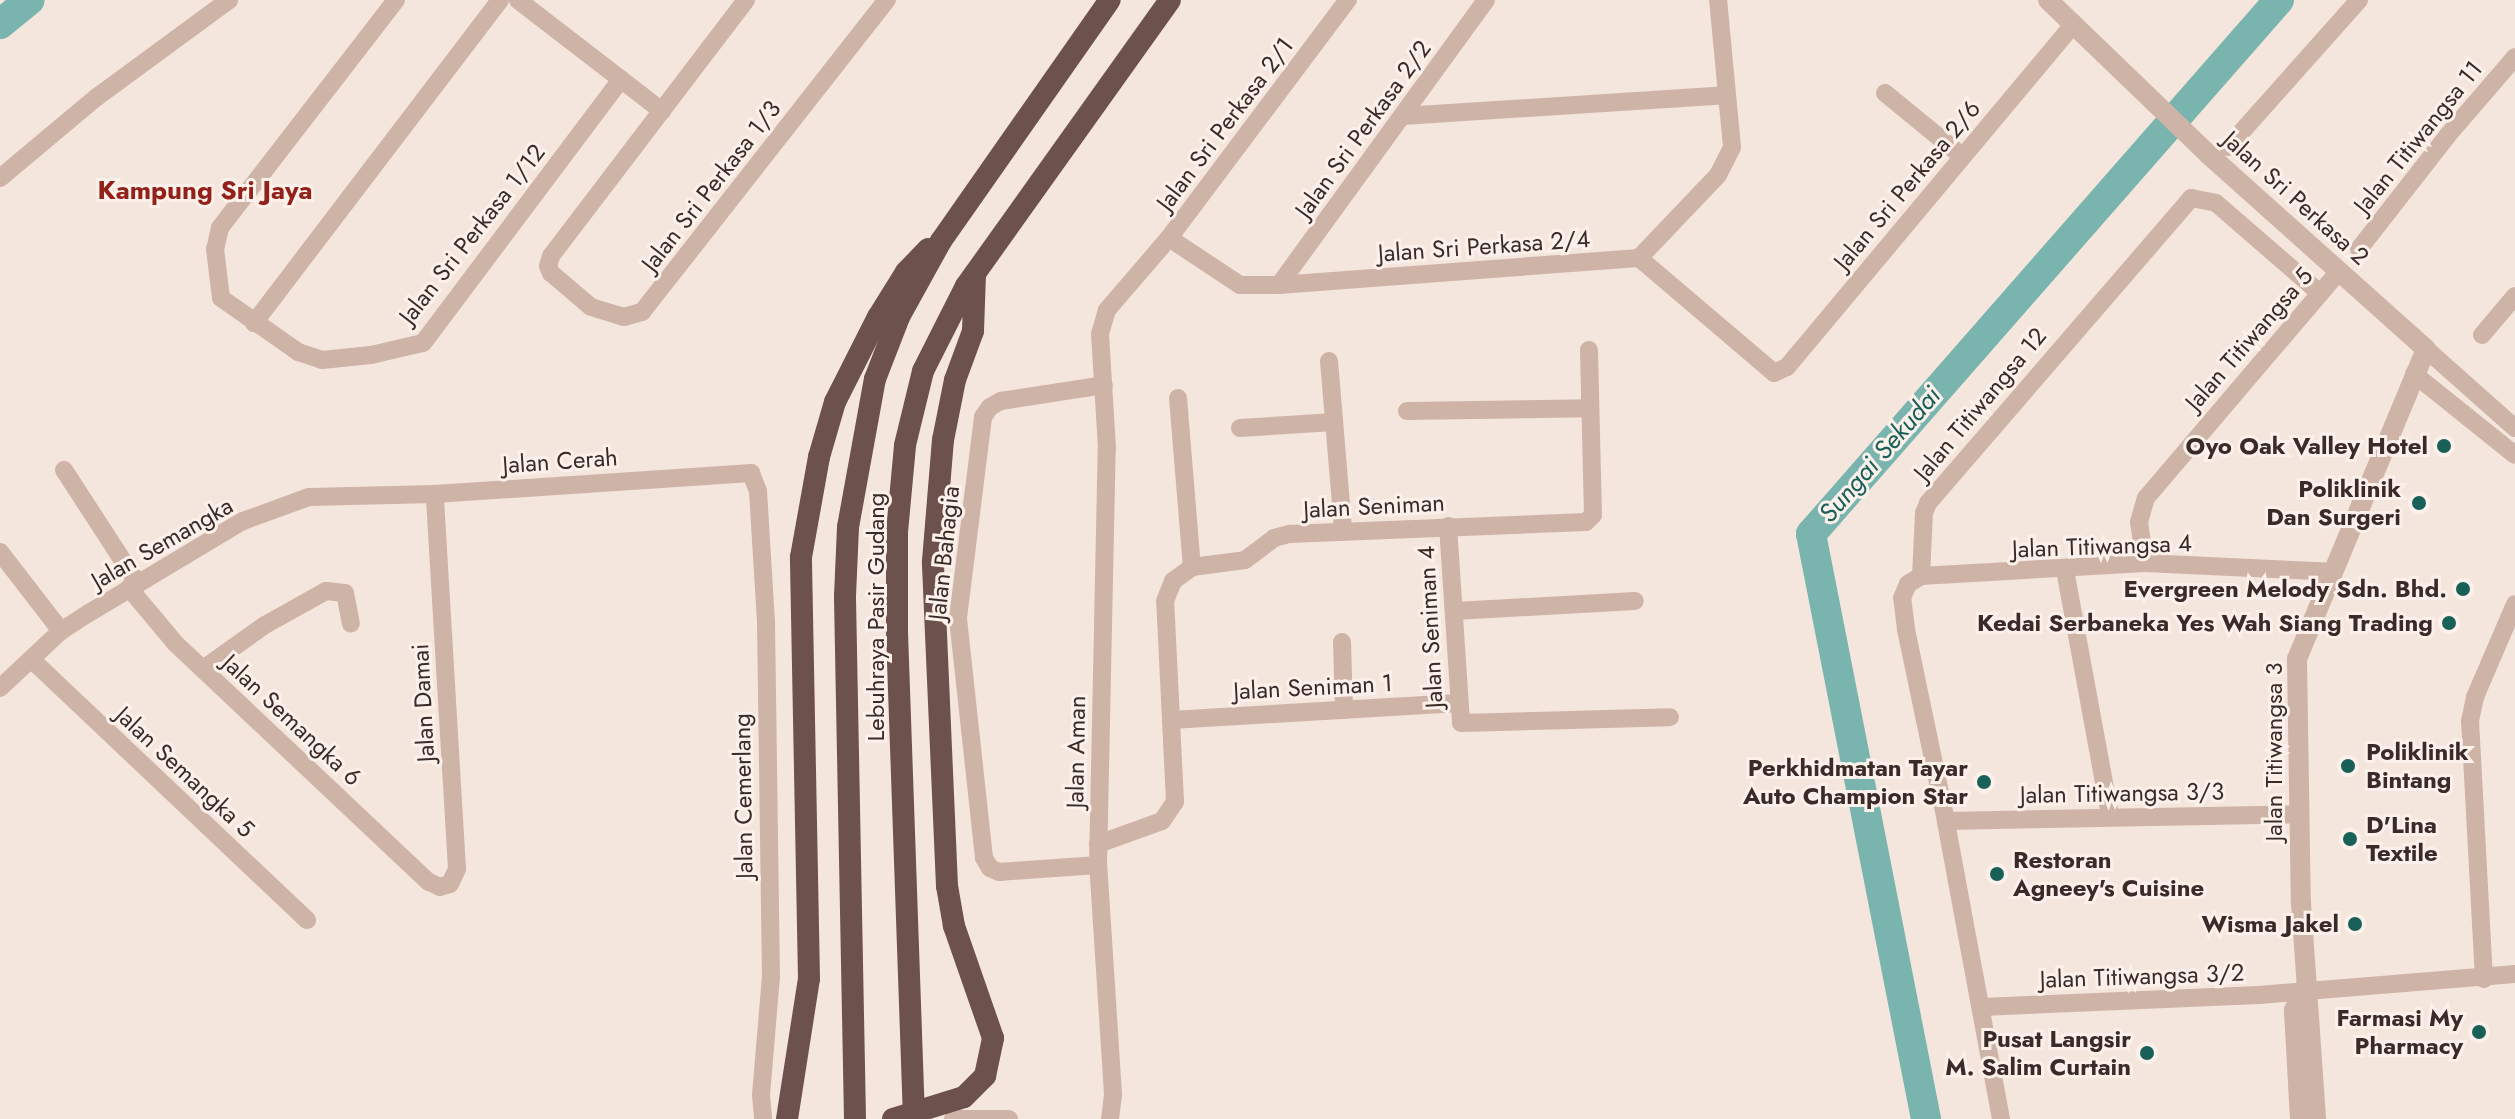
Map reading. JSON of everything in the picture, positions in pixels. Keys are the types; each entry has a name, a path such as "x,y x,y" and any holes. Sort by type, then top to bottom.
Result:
{"highway":[{"name":"Lebuhraya Pasir Gudang","path":"853,1119 845,596 848,527 875,379 899,317 941,241 1110,0"},
{"name":"Lebuhraya Pasir Gudang","path":"914,1119 897,628 905,445 923,371 975,273 1170,0"},
{"path":"787,1119 809,979 801,557 819,457 835,402 878,317 906,272 925,251 941,241"},
{"path":"893,1119 964,1097 985,1076 993,1038 954,926 947,886 933,561 943,440 955,380 973,331 975,273"}],"street":[{"path":"0,178 97,97 229,0"},
{"name":"Jalan Sri Perkasa 1/12","path":"396,0 220,228 215,249 221,298 298,352 322,360 371,355 423,343 621,79"},
{"path":"254,323 500,0"},
{"path":"518,0 662,111 746,0"},
{"name":"Jalan Sri Perkasa 1/3","path":"662,111 551,256 548,266 551,273 591,307 624,317 642,312 887,0"},
{"name":"Jalan Sri Perkasa 2/1","path":"1100,334 1107,310 1169,238 1348,0"},
{"name":"Jalan Sri Perkasa 2/2","path":"1279,285 1486,0"},
{"path":"1639,258 1718,175 1732,147 1718,0"},
{"name":"Jalan Sri Perkasa 2","path":"2048,0 2152,98 2219,151 2339,271 2515,428"},
{"path":"2219,151 2359,0"},
{"name":"Jalan Sri Perkasa 2/6","path":"1639,258 1774,373 1787,367 2074,24"},
{"name":"Jalan Titiwangsa 11","path":"2359,249 2448,135 2515,57"},
{"path":"1885,93 1962,156"},
{"path":"1403,116 1725,95"},
{"name":"Jalan Titiwangsa 12","path":"2001,1119 1902,598 1908,584 1921,576 1924,513 1928,503 2191,198 2216,203 2320,293"},
{"name":"Jalan Sri Perkasa 2/4","path":"1169,238 1240,285 1279,285 1639,258"},
{"name":"Jalan Titiwangsa 5","path":"2145,563 2139,522 2146,498 2339,271"},
{"path":"2482,335 2515,296"},
{"name":"Jalan Aman","path":"1100,334 1107,448 1098,865 1113,1094 1110,1119"},
{"name":"Jalan Titiwangsa 3","path":"2316,1119 2310,1009 2305,989 2297,659 2426,349"},
{"name":"Jalan Seniman","path":"1192,567 1245,560 1274,538 1289,534 1343,529 1591,520 1589,350"},
{"path":"1329,361 1343,529"},
{"path":"2414,374 2515,455"},
{"name":"Jalan Bahagia","path":"1098,865 999,872 990,868 984,858 958,618 983,417 990,407 1001,401 1104,385"},
{"path":"1098,844 1162,821 1171,813 1175,802 1165,601 1173,581 1192,567 1178,398"},
{"path":"1407,411 1589,408"},
{"path":"1240,428 1334,422"},
{"name":"Jalan Semangka 6","path":"64,470 133,586 176,644 429,882"},
{"name":"Jalan Cerah","path":"372,495 435,494 751,473"},
{"name":"Jalan Cemerlang","path":"751,473 758,491 766,622 771,976 761,1095 763,1119"},
{"name":"Jalan Damai","path":"429,882 440,887 450,884 457,869 435,494"},
{"name":"Jalan Semangka","path":"0,688 61,631 243,521 309,497 372,495"},
{"name":"Jalan Seniman 4","path":"1448,526 1458,703 1460,719 1464,723 1670,717"},
{"path":"0,552 61,631"},
{"name":"Jalan Titiwangsa 4","path":"1921,576 2145,563 2333,572"},
{"path":"2065,570 2110,816"},
{"path":"203,669 265,625 326,591 345,593 351,623"},
{"path":"1455,611 1635,601"},
{"path":"2484,979 2470,721 2475,697 2515,604"},
{"path":"1342,642 1344,710"},
{"name":"Jalan Semangka 5","path":"31,659 307,920"},
{"name":"Jalan Seniman 1","path":"1171,720 1458,703"},
{"name":"Jalan Titiwangsa 3/3","path":"1946,821 2299,814"},
{"name":"Jalan Titiwangsa 3/2","path":"1982,1007 2259,995 2305,989 2484,979 2515,974"},
{"name":"Jalan Titiwangsa 3","path":"2300,1119 2294,1010 2305,989"},
{"path":"953,1119 1009,1119"}],"waterway":[{"path":"0,24 30,0"},
{"name":"Sungai Sekudai","path":"1926,1119 1811,534 2279,0"}],"place":[{"name":"Oyo Oak Valley Hotel","path":"2444,446"},
{"name":"Poliklinik Dan Surgeri","path":"2419,503"},
{"name":"Evergreen Melody Sdn. Bhd.","path":"2463,589"},
{"name":"Kedai Serbaneka Yes Wah Siang Trading","path":"2449,623"},
{"name":"Poliklinik Bintang","path":"2348,766"},
{"name":"Perkhidmatan Tayar Auto Champion Star","path":"1984,782"},
{"name":"D'Lina Textile","path":"2350,839"},
{"name":"Restoran Agneey's Cuisine","path":"1997,874"},
{"name":"Wisma Jakel","path":"2355,924"},
{"name":"Farmasi My Pharmacy","path":"2479,1032"},
{"name":"Pusat Langsir M. Salim Curtain","path":"2147,1053"}],"district":[{"name":"Kampung Sri Jaya","path":"205,191"}]}
